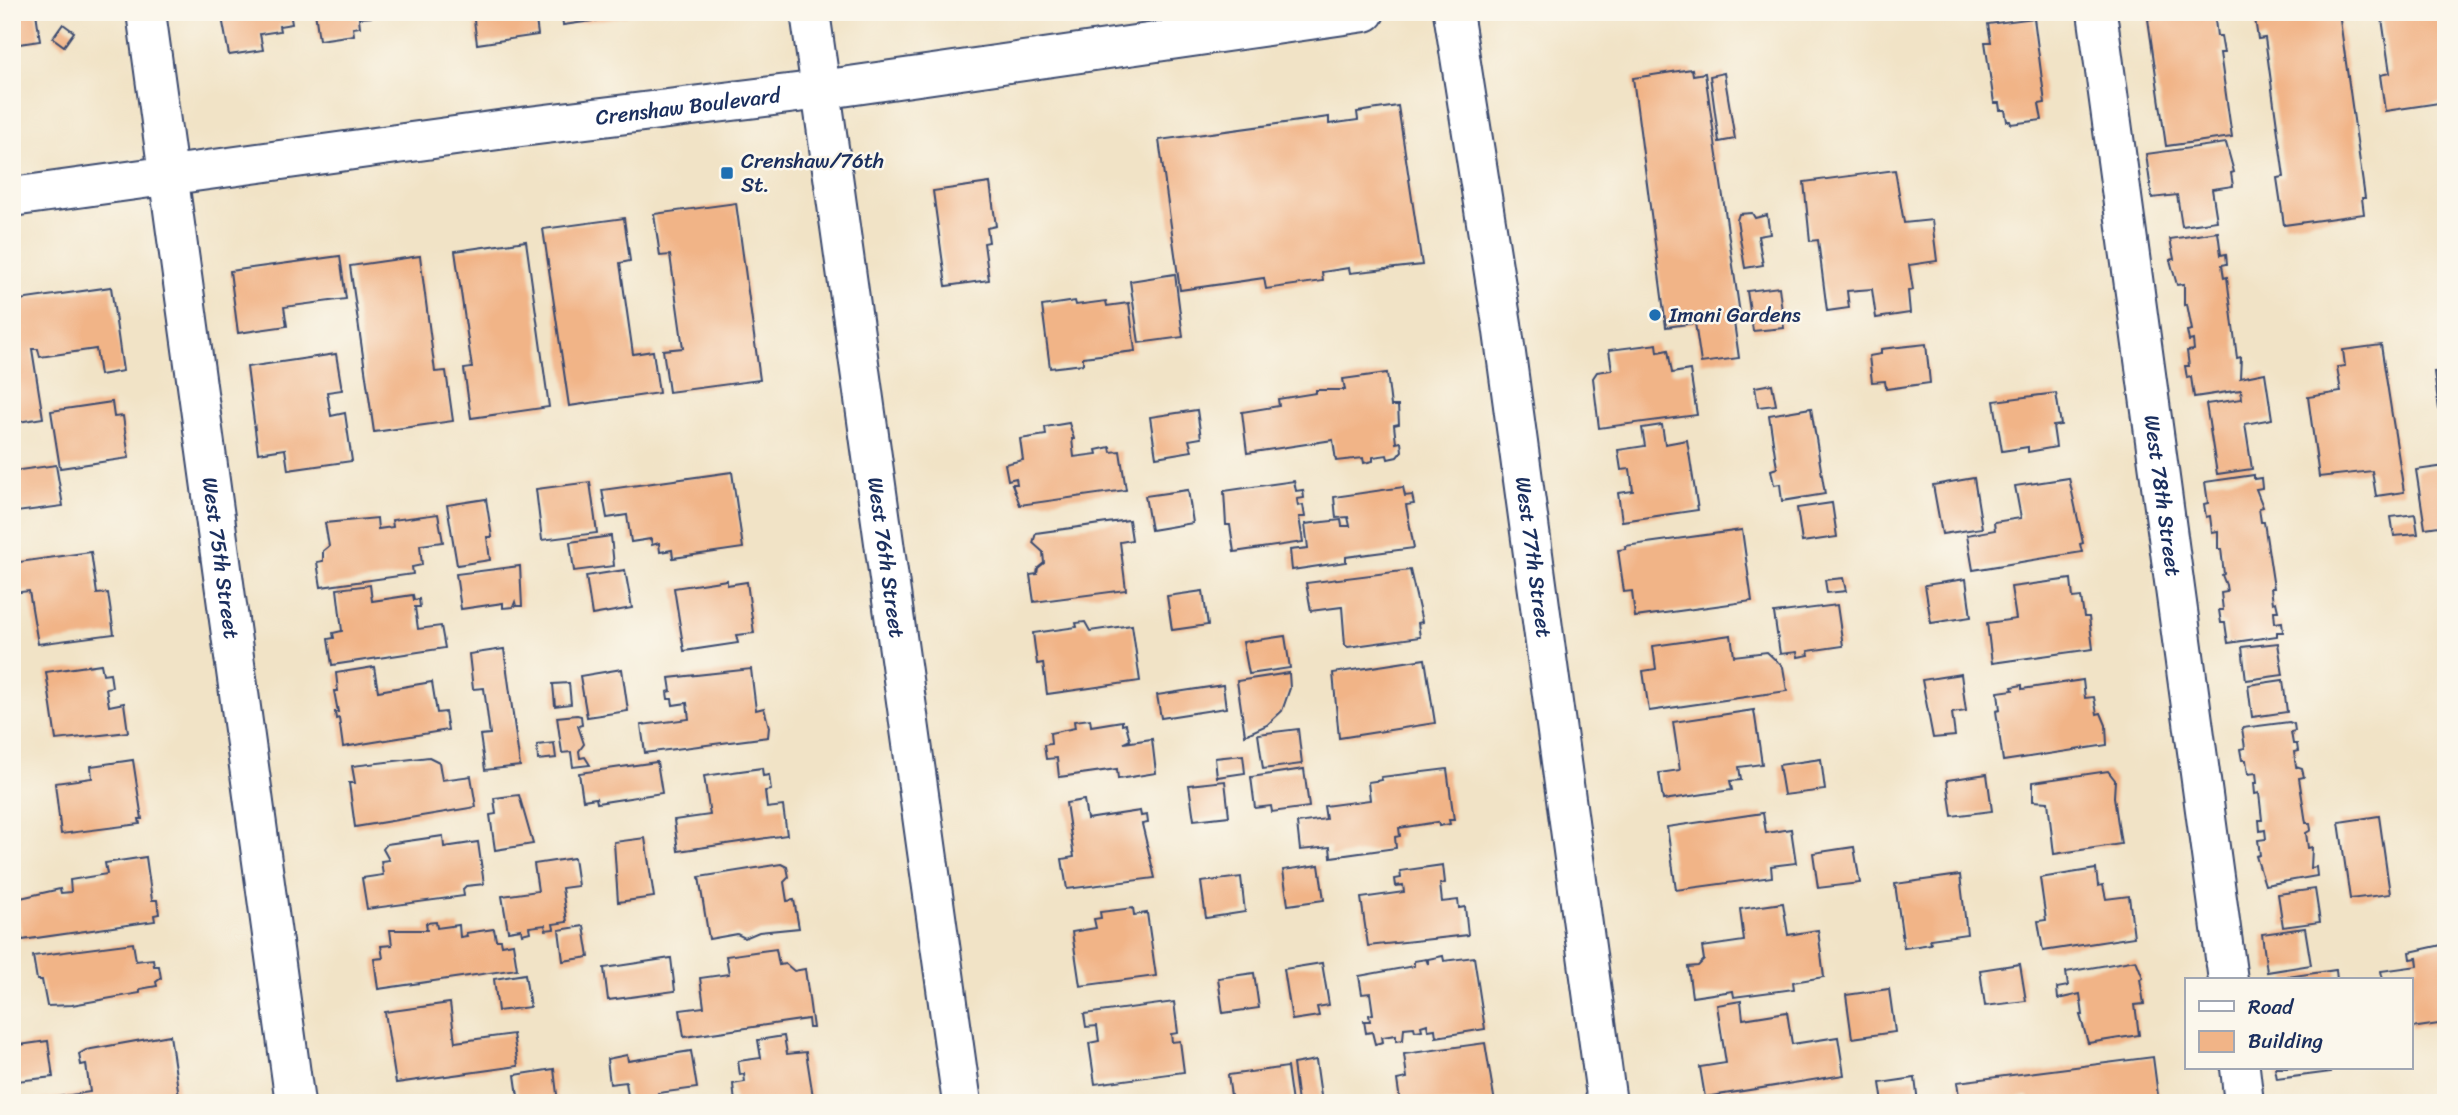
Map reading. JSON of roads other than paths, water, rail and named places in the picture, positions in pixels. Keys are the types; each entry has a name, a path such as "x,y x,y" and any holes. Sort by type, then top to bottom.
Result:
{"street":[{"name":"West 75th Street","path":"146,12 295,1103"},
{"name":"West 76th Street","path":"810,12 962,1103"},
{"name":"Crenshaw Boulevard","path":"12,197 169,174 821,90 1365,12"},
{"name":"West 77th Street","path":"1453,12 1502,324 1607,1103"},
{"name":"West 78th Street","path":"2097,12 2228,978"},
{"path":"2240,1070 2244,1103"}],"place":[{"name":"Crenshaw/76th St.","path":"727,173"},
{"name":"Imani Gardens","path":"1655,315"}]}
